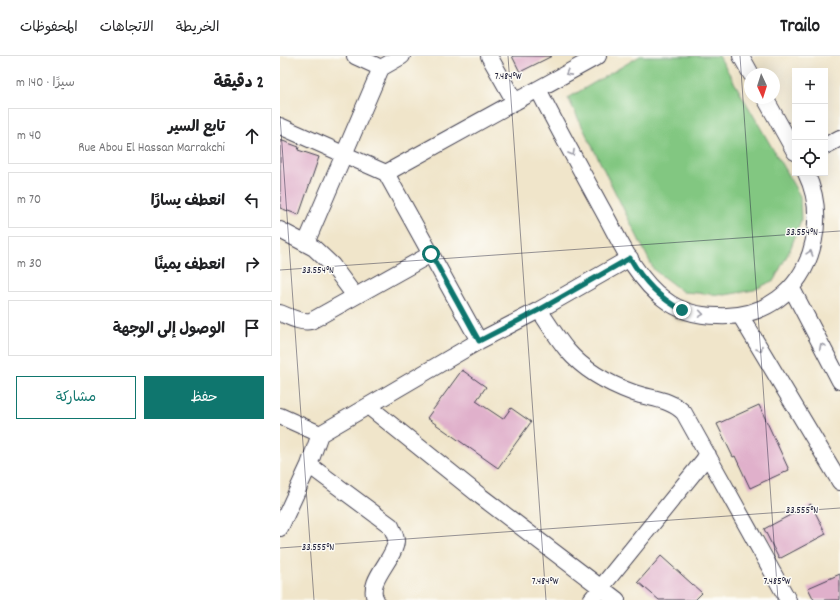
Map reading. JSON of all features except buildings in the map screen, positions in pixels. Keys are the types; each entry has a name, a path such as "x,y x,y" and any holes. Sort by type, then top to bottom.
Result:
{"street":[{"path":"355,56 381,68"},
{"path":"306,243 381,68 402,56"},
{"path":"489,56 515,102"},
{"path":"386,173 598,56"},
{"path":"741,56 748,68"},
{"path":"538,89 630,258 644,279 664,299 673,305 692,313 721,316 740,315 754,311 771,303 791,287 808,259 816,229 814,196 807,176"},
{"path":"768,104 792,147"},
{"path":"280,126 386,173 479,341"},
{"path":"828,144 840,138"},
{"path":"280,230 314,248 332,265 355,296"},
{"path":"280,313 296,320 311,322 431,254"},
{"path":"280,528 309,465 320,434 479,341 539,310 630,258"},
{"path":"791,287 840,381"},
{"path":"539,310 567,350 575,359 594,373 626,390 666,401 680,408 688,418 788,600"},
{"path":"740,315 840,482"},
{"path":"368,406 617,600"},
{"path":"280,416 320,434"},
{"path":"591,600 708,455"},
{"path":"309,465 391,526 395,534 396,542 394,549 376,581 374,591 374,597 376,600"}],"green space":[{"path":"640,56 719,56 744,99 744,104 747,104 800,196 801,220 790,250 774,280 754,290 725,295 683,292 654,270 568,98"}],"route":[{"path":"431,254 479,341 539,310 630,258 654,291 682,310"}]}
